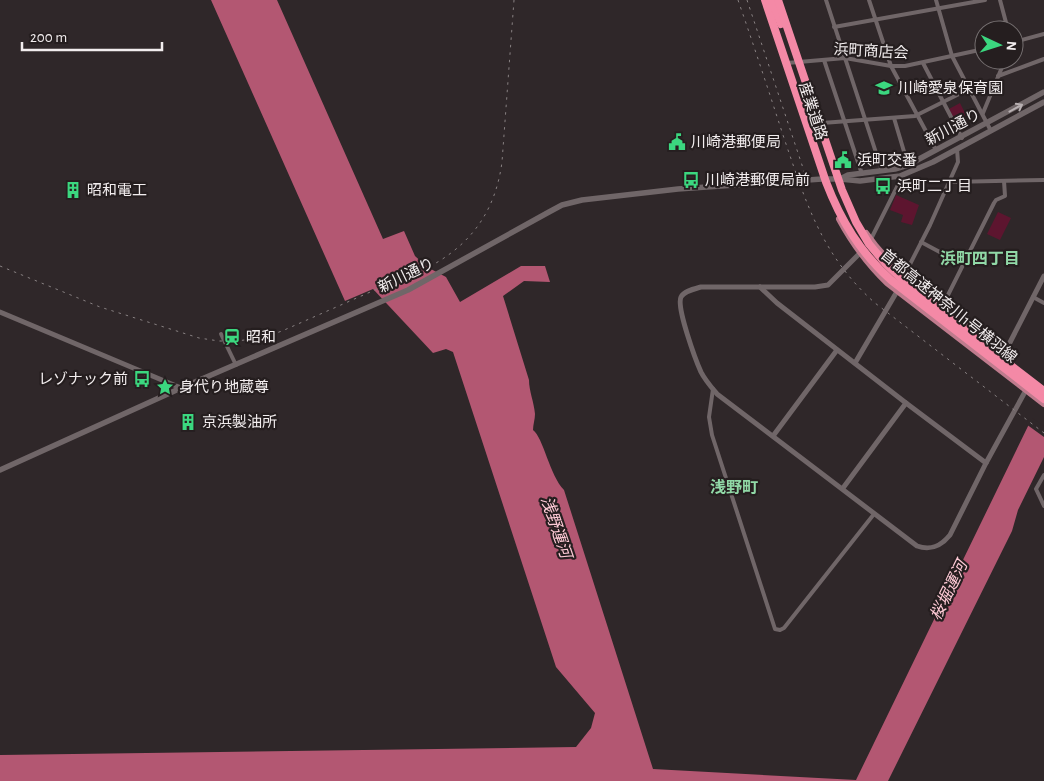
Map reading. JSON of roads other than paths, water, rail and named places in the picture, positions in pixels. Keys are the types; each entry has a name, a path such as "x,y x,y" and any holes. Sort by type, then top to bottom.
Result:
{"highway":[{"name":"首都高速神奈川1号横羽線","path":"764,0 838,212 852,237 891,280 1044,399"},
{"path":"771,0 807,112 817,154"},
{"name":"首都高速神奈川1号横羽線","path":"779,0 830,155 856,222 869,244 885,264 914,291 1044,391"},
{"path":"774,10 817,128 830,155"}],"main road":[{"name":"産業道路","path":"764,0 822,179 839,220 850,240 876,272 898,292 1044,404"},
{"name":"産業道路","path":"779,0 840,179 852,207 871,240 904,276 1044,387"},
{"name":"新川通り","path":"840,179 848,175 882,171 908,165 962,138 1044,92"},
{"name":"新川通り","path":"0,470 181,388 408,290 513,231 570,202 678,189 822,179 860,181 900,176 933,162 1044,102"}],"street":[{"path":"826,0 882,171"},
{"path":"869,0 891,66 936,150"},
{"path":"936,0 952,56 991,131"},
{"path":"834,27 984,0"},
{"path":"1000,0 1005,20"},
{"path":"1024,39 1044,34"},
{"name":"浜町商店会","path":"784,63 845,58 891,66 922,63 974,51"},
{"path":"998,76 1044,59"},
{"path":"824,60 862,174"},
{"path":"922,63 962,138"},
{"path":"983,113 1001,70"},
{"path":"822,123 917,116 969,89"},
{"path":"894,118 908,165"},
{"path":"854,363 898,292 958,162 957,149"},
{"path":"900,176 899,183 871,240 860,254 828,285 815,287 701,287 688,290 681,297 679,305 701,373 717,394 843,488 874,514 917,546 924,549 934,548 943,544 950,535 986,463 1026,390"},
{"path":"949,182 1044,180"},
{"path":"942,308 996,200 1005,196 1004,181"},
{"path":"921,242 964,265"},
{"path":"1003,356 1044,276"},
{"path":"759,287 837,350 986,463"},
{"path":"1033,297 1044,302"},
{"path":"0,312 181,388"},
{"path":"222,334 236,365"},
{"path":"773,436 837,350"},
{"path":"713,389 709,417 712,435 775,629 780,630 784,628 874,514"},
{"path":"843,488 906,403"},
{"path":"1044,475 1036,489 1044,506"}],"water":[{"name":"浅野運河","path":"211,0 277,0 383,239 404,231 415,256 427,267 446,277 460,302 521,266 545,266 550,282 524,281 503,296 529,380 535,414 533,430 537,434 555,476 564,490 653,769 856,780 1031,420 1044,429 1044,457 1018,510 1012,531 888,781 0,781 0,755 576,747 591,728 595,713 556,667 453,352 446,349 433,353 373,289 345,301"}],"railway":[{"path":"0,266 100,307 199,338 236,341 262,338 282,331 436,263 450,254 472,233 489,208 495,194 502,162 514,0"},
{"path":"738,0 808,206 829,247 842,267 875,303 1044,433"},
{"path":"747,0 807,180"}],"place":[{"name":"川崎愛泉保育園","path":"884,88"},
{"name":"川崎港郵便局","path":"677,142"},
{"name":"浜町交番","path":"843,160"},
{"name":"川崎港郵便局前","path":"691,180"},
{"name":"浜町二丁目","path":"883,186"},
{"name":"昭和電工","path":"73,190"},
{"name":"昭和","path":"232,337"},
{"name":"レゾナック前","path":"142,379"},
{"name":"身代り地蔵尊","path":"165,387"},
{"name":"京浜製油所","path":"188,422"}],"district":[{"name":"浜町四丁目","path":"980,258"},
{"name":"浅野町","path":"734,487"}],"water label":[{"name":"桜堀運河","path":"948,590"}]}
